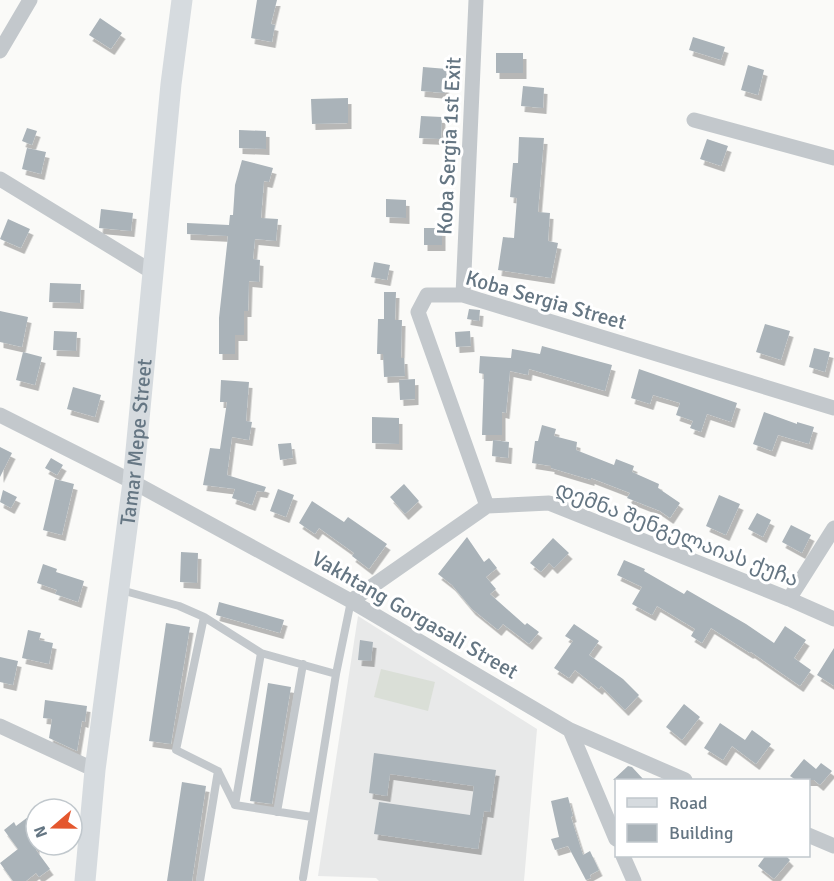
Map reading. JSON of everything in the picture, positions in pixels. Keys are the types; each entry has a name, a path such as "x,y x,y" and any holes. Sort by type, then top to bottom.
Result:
{"street":[{"path":"0,51 30,0"},
{"name":"Tamar Mepe Street","path":"85,881 95,770 133,482 171,84 182,0"},
{"name":"Koba Sergia 1st Exit","path":"463,295 476,0"},
{"path":"694,120 834,158"},
{"path":"0,179 154,273"},
{"name":"Koba Sergia Street","path":"487,506 418,312 427,295 463,295 834,408"},
{"name":"Vakhtang Gorgasali Street","path":"0,415 133,482 351,601 570,730 683,779"},
{"name":"დემნა შენგელაიას ქუჩა","path":"487,506 549,502 834,619"},
{"path":"351,601 487,506"},
{"path":"789,599 834,528"},
{"path":"0,726 95,770"},
{"path":"570,730 615,837"},
{"path":"810,836 834,846"},
{"path":"624,857 634,881"}],"lane":[{"path":"120,590 180,606 204,617 261,652 336,674"},
{"path":"303,878 336,674 351,601"},
{"path":"204,617 176,750 218,771 235,805"},
{"path":"235,805 261,652"},
{"path":"277,812 303,664"},
{"path":"200,881 218,771"},
{"path":"235,805 312,817"}],"shaded area":[{"path":"358,616 537,729 524,881 379,881 376,878 318,876"},
{"path":"381,669 435,682 428,711 374,697"}],"building":[{"path":"257,0 277,0 271,24 275,25 272,42 251,38"},
{"path":"100,18 122,33 111,49 89,35"},
{"path":"693,37 725,47 721,60 689,50"},
{"path":"496,53 523,53 523,73 496,73"},
{"path":"748,65 764,70 758,95 741,90"},
{"path":"423,67 447,69 445,93 421,91"},
{"path":"523,86 544,88 543,108 521,106"},
{"path":"348,98 348,123 312,124 311,99"},
{"path":"421,116 442,117 441,139 419,138"},
{"path":"27,128 37,131 32,145 22,141"},
{"path":"239,130 266,131 266,149 239,148"},
{"path":"519,137 544,138 538,212 550,213 548,241 558,243 551,278 498,270 503,237 514,238 517,198 510,197 513,163 518,163"},
{"path":"707,139 728,146 721,166 700,159"},
{"path":"27,148 46,152 41,174 22,169"},
{"path":"242,160 273,168 269,182 264,181 261,218 278,219 276,241 255,239 253,259 260,260 259,282 249,281 248,311 244,311 244,335 235,335 235,354 219,354 219,318 228,236 187,234 187,223 229,225 230,215 233,215 235,185"},
{"path":"386,199 406,200 406,218 386,217"},
{"path":"101,209 133,213 131,231 99,228"},
{"path":"8,219 30,229 21,248 0,239"},
{"path":"424,228 442,228 442,245 424,245"},
{"path":"374,262 390,265 387,280 371,277"},
{"path":"50,283 81,284 80,303 49,302"},
{"path":"384,292 396,292 395,320 402,320 401,358 404,358 405,376 384,377 383,354 377,354 378,319 384,319"},
{"path":"469,309 480,310 479,321 467,319"},
{"path":"0,311 28,317 22,347 0,342"},
{"path":"765,324 790,331 781,360 756,352"},
{"path":"54,331 77,332 76,351 53,350"},
{"path":"470,331 471,346 456,347 455,332"},
{"path":"542,346 612,365 605,391 529,369 528,375 510,371 506,413 502,412 502,435 482,435 484,374 479,373 480,356 511,358 512,349 540,354"},
{"path":"814,348 830,352 825,372 809,367"},
{"path":"23,352 42,357 35,385 16,380"},
{"path":"639,369 737,403 731,422 707,414 701,432 690,428 693,421 676,415 680,403 653,395 650,404 631,398"},
{"path":"415,379 415,399 400,400 399,380"},
{"path":"221,380 249,382 246,421 252,422 249,440 232,437 227,475 266,487 264,492 257,491 252,505 232,498 235,489 203,485 210,448 220,449 227,402 220,402"},
{"path":"73,387 101,395 95,417 67,409"},
{"path":"764,412 797,424 797,422 814,427 809,444 778,435 772,451 753,444"},
{"path":"372,417 399,418 399,444 372,443"},
{"path":"542,425 556,429 554,436 577,442 576,450 614,465 616,459 634,466 632,472 659,484 658,488 680,503 670,518 660,511 627,498 630,493 591,478 591,480 551,468 551,466 532,463 535,441 538,441"},
{"path":"493,440 509,442 508,458 492,456"},
{"path":"291,443 293,458 280,460 278,444"},
{"path":"0,447 12,453 0,477"},
{"path":"51,458 63,465 57,475 45,468"},
{"path":"55,479 74,484 62,535 43,530"},
{"path":"404,484 419,501 405,514 390,497"},
{"path":"278,489 294,495 286,517 270,511"},
{"path":"3,490 17,497 11,508 0,502"},
{"path":"719,495 740,504 726,535 706,526"},
{"path":"312,501 344,522 348,517 387,544 369,569 352,556 354,553 319,528 315,534 299,523"},
{"path":"757,513 771,520 763,537 748,529"},
{"path":"791,525 811,535 802,553 782,542"},
{"path":"467,537 484,562 489,558 497,568 486,577 496,589 490,594 525,625 527,623 539,632 529,644 503,624 498,630 472,609 452,585 438,574"},
{"path":"553,538 569,553 554,568 549,563 541,572 530,563"},
{"path":"181,552 198,553 197,583 180,582"},
{"path":"624,560 645,569 644,571 684,594 687,590 774,643 785,626 806,640 794,658 811,670 800,686 711,628 702,643 691,636 695,629 657,606 652,615 632,604 642,587 617,575"},
{"path":"43,564 57,569 56,572 84,581 78,602 55,594 57,590 37,583"},
{"path":"219,602 284,620 280,633 216,615"},
{"path":"166,623 190,627 171,744 149,741"},
{"path":"574,624 599,641 589,655 623,679 639,695 625,710 601,686 599,689 575,670 569,678 554,668 573,641 565,636"},
{"path":"28,630 41,633 39,640 53,643 49,664 22,658"},
{"path":"360,640 373,642 371,661 358,660"},
{"path":"834,648 834,686 817,675"},
{"path":"0,657 18,661 13,685 0,682"},
{"path":"268,683 291,687 272,804 250,801"},
{"path":"45,700 87,706 77,751 49,738 52,719 43,718"},
{"path":"684,704 700,717 682,740 666,727"},
{"path":"720,723 745,740 752,730 771,744 756,764 732,746 723,760 704,748"},
{"path":"374,753 496,770 490,812 484,811 478,849 374,834 379,802 470,815 474,786 390,774 387,796 369,793"},
{"path":"804,759 816,769 821,763 832,771 820,785 814,780 794,779 790,776"},
{"path":"628,766 632,767 643,779 615,779 613,780"},
{"path":"182,782 206,786 192,881 167,881"},
{"path":"568,797 573,816 571,817 583,855 590,851 599,870 586,880 568,846 555,850 551,839 559,837 551,801"},
{"path":"24,820 24,857 41,857 50,869 39,877 36,873 26,881 13,881 0,863 18,849 4,830 14,822 16,826"},
{"path":"765,857 787,857 790,860 774,879 758,866"}]}
